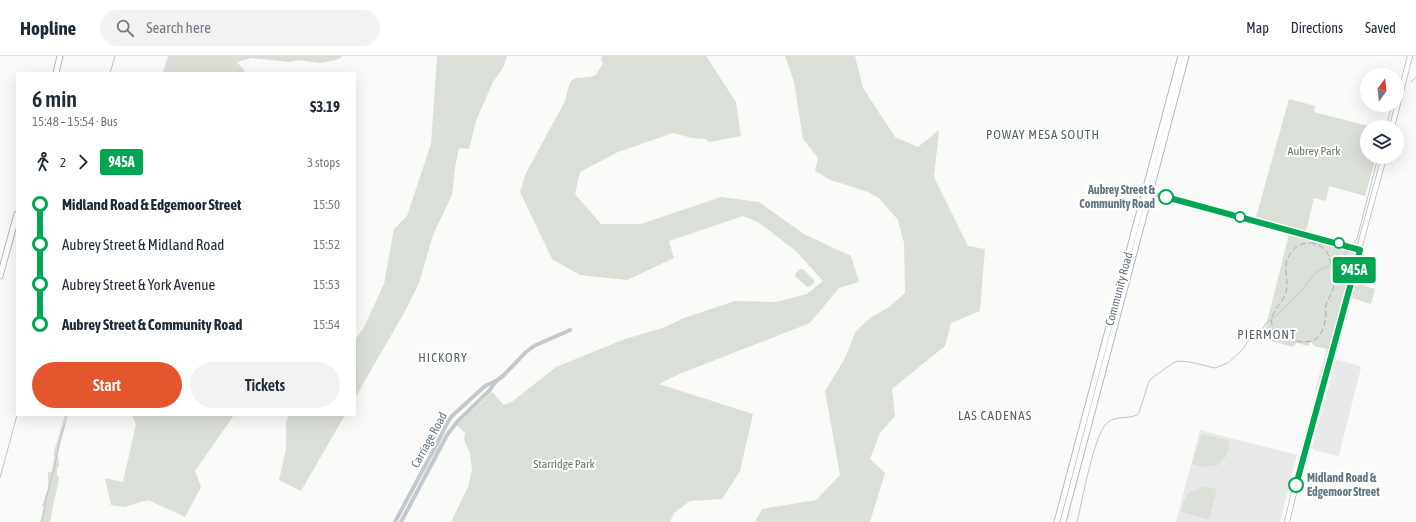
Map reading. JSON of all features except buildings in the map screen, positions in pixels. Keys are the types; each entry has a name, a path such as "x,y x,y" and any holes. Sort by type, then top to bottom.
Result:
{"main road":[{"path":"56,72 60,56"},
{"name":"Community Road","path":"1063,522 1102,375 1181,56"},
{"name":"Community Road","path":"1057,522 1147,192 1186,56"},
{"path":"1394,120 1410,56"},
{"path":"1287,522 1304,451 1382,164"},
{"path":"0,276 16,218"},
{"path":"1085,440 1084,434 1089,413 1087,410 1090,408 1096,383 1102,375"}],"street":[{"path":"1147,192 1360,250"},
{"name":"Carriage Road","path":"395,522 441,442 457,422 490,390 496,381 534,346 570,330"},
{"name":"Carriage Road","path":"401,522 441,442 449,420 488,384 496,381"},
{"path":"470,400 475,404"}],"shaded area":[{"path":"1339,303 1350,305 1335,361 1338,360 1360,366 1361,368 1339,455 1337,456 1314,450 1312,447 1335,363 1325,393 1315,390"},
{"path":"1200,430 1297,455 1280,522 1176,522"}],"green space":[{"path":"168,56 342,56 339,59 321,63 298,60 290,62 252,58 237,62 245,72 163,72"},
{"path":"437,56 507,56 503,68 493,82 476,121 469,149 459,148 452,195 433,235 419,283 404,313 356,396 356,339 363,329 384,284 394,229 407,216 431,144"},
{"name":"Starridge Park","path":"603,56 706,56 736,102 741,136 709,142 706,139 692,138 673,133 618,152 580,172 575,194 601,224 641,224 721,197 759,202 804,234 851,256 859,282 839,288 810,323 679,374 659,384 753,414 740,471 722,499 690,501 674,513 670,522 451,522 468,487 472,470 470,453 464,440 465,433 457,425 492,392 504,405 513,401 556,367 625,339 663,328 684,318 735,301 776,302 807,294 823,281 796,251 758,222 743,216 669,241 674,258 627,280 580,275 552,259 520,192 525,175 565,101 569,85 572,80 596,75 603,63 601,59"},
{"path":"785,56 855,56 863,88 895,137 918,147 939,130 934,177 968,246 985,249 980,311 951,323 945,346 892,389 895,416 880,433 870,459 885,473 870,522 755,522 762,509 816,500 840,475 825,391 844,360 856,331 870,318 889,307 905,293 904,243 898,220 879,198 868,192 831,180 815,171 818,158 803,139 794,82"},
{"name":"Aubrey Park","path":"1289,99 1315,106 1314,112 1360,124 1360,164 1374,164 1365,196 1329,186 1326,201 1314,198 1306,231 1256,217"},
{"path":"1289,234 1353,251 1355,254 1331,346 1327,349 1314,346 1311,342 1309,343 1309,346 1296,343 1293,347 1271,341 1269,338 1265,339 1265,330"},
{"path":"800,269 803,269 814,280 814,283 809,287 807,287 795,276"},
{"path":"1356,283 1375,289 1371,304 1352,298"},
{"path":"65,416 68,416 58,454 59,466 57,468 57,476 59,477 51,519 50,522 40,522 44,507 42,506 48,488 48,473 52,471 54,451"},
{"path":"132,416 233,416 195,471 201,487 185,517 148,500 124,507 111,505 105,478 123,482 136,424"},
{"path":"289,416 344,416 301,491 279,480 286,449 286,423"},
{"path":"1202,434 1231,441 1226,456 1218,465 1206,467 1192,464"},
{"path":"1204,487 1217,489 1209,518 1207,519 1181,512 1186,497 1194,490"}],"waterway":[{"path":"110,72 115,56"},
{"path":"1411,82 1416,77"},
{"path":"1388,120 1390,112"},
{"path":"1353,244 1357,239 1376,164"},
{"path":"1077,522 1093,453 1103,428 1108,422 1115,419 1137,415 1139,413 1149,381 1173,363 1178,361 1190,362 1215,368 1228,363 1243,349 1250,338 1262,330 1266,323 1275,317 1300,292 1317,271 1336,263 1347,251"},
{"path":"0,478 17,416"},
{"path":"42,522 60,438 65,423"}],"railway":[{"path":"1310,243 1316,244 1325,249 1331,262 1333,287 1327,303 1326,317 1320,335 1312,341 1301,342 1279,335 1273,328 1272,318 1286,292 1287,260 1294,249 1298,246 1310,243"},
{"path":"1337,269 1343,262"}],"bus line":[{"name":"945A","path":"1166,197 1288,231 1318,237 1360,250 1304,451 1296,485"}],"place":[{"name":"Aubrey Street & Community Road","path":"1166,197"},
{"name":"Midland Road & Edgemoor Street","path":"1296,485"}],"district":[{"name":"POWAY MESA SOUTH","path":"1043,134"},
{"name":"PIERMONT","path":"1267,334"},
{"name":"HICKORY","path":"443,357"},
{"name":"LAS CADENAS","path":"995,415"}]}
